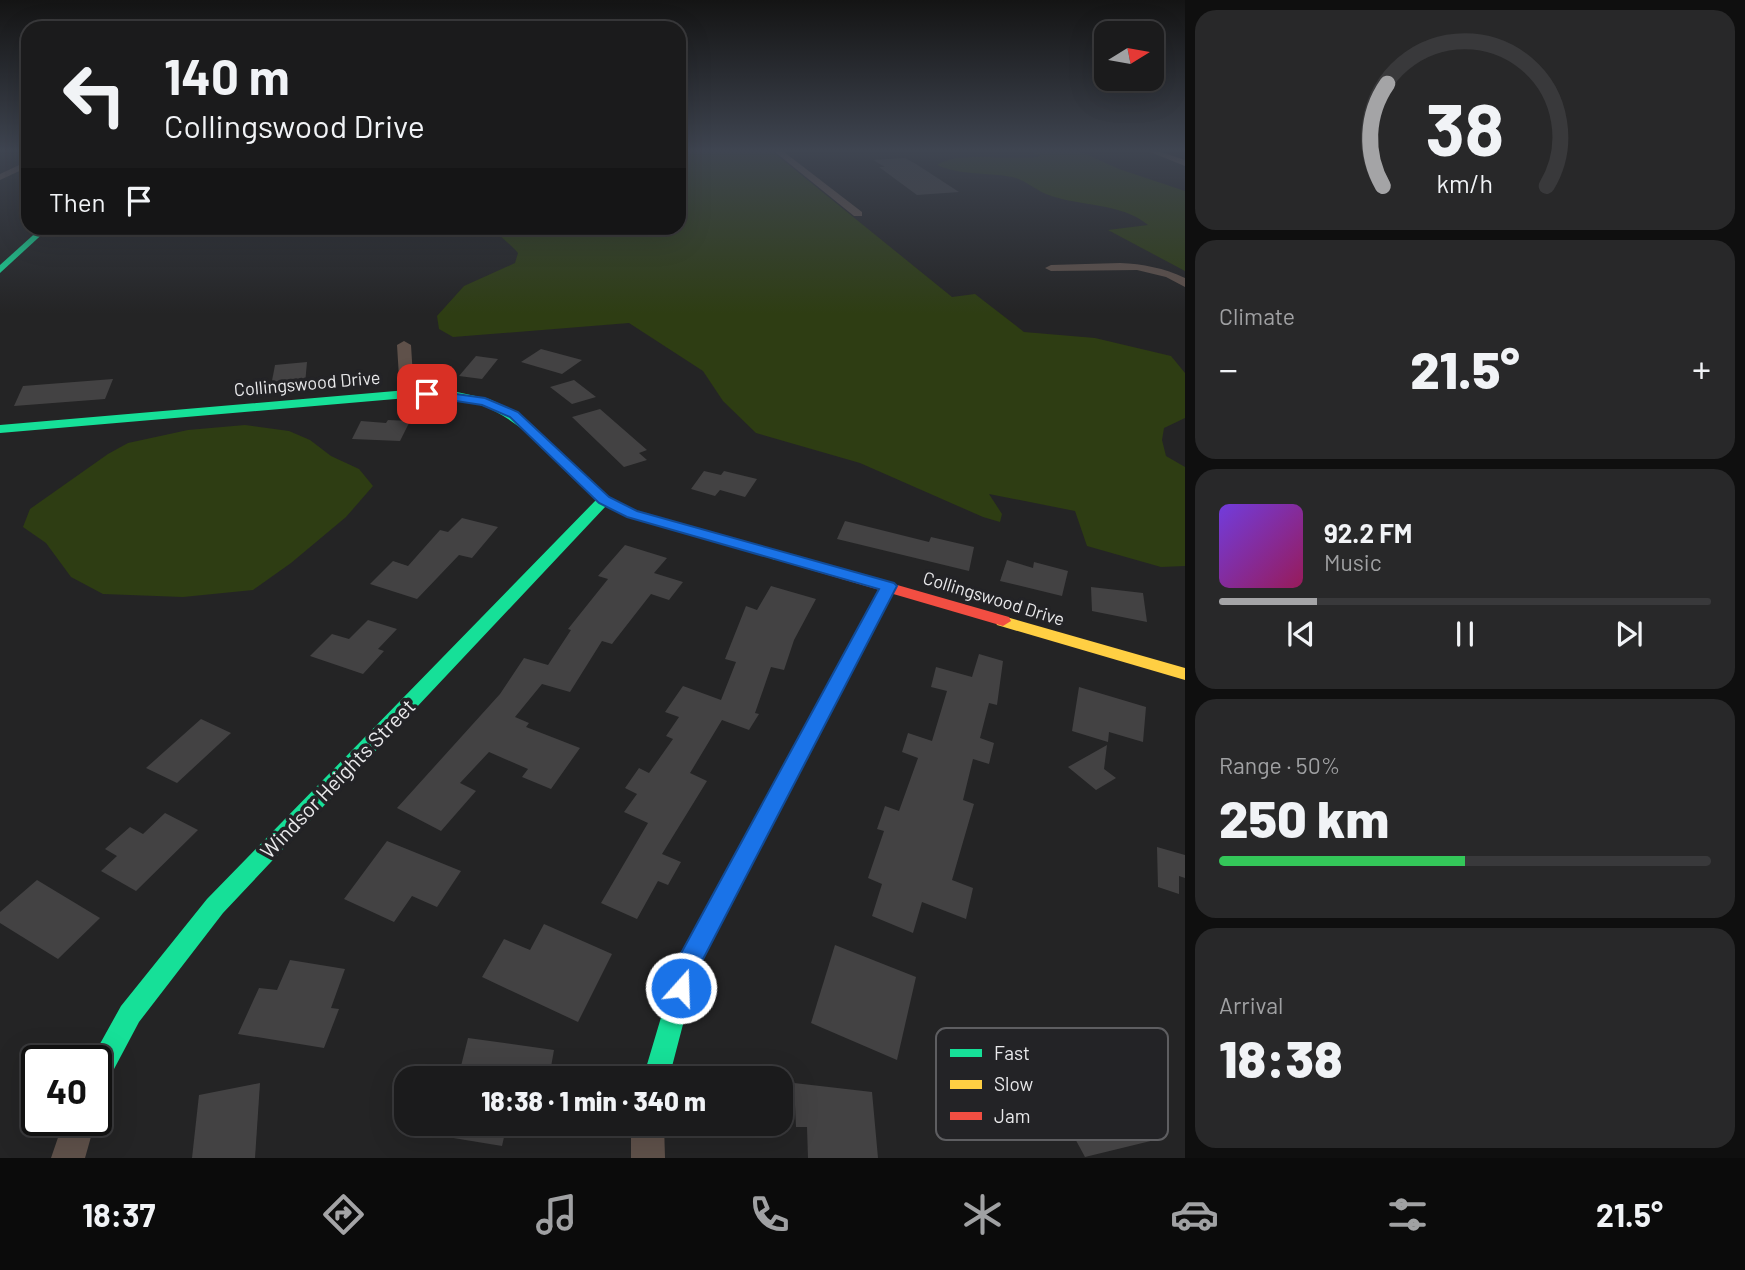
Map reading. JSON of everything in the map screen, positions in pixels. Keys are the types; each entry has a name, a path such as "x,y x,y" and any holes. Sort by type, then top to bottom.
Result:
{"street":[{"path":"848,206 858,214"},
{"path":"0,270 7,258 36,235"},
{"path":"1051,268 1135,266 1162,272 1185,283"},
{"path":"404,345 407,394"},
{"name":"Collingswood Drive","path":"0,429 407,394 457,396 485,402 514,415 604,500 632,514 889,586 1185,674"},
{"name":"Windsor Heights Street","path":"112,1047 130,1014 215,906 604,500"},
{"path":"659,1066 687,965 889,586"},
{"path":"68,1158 75,1136"},
{"path":"648,1136 648,1158"}],"green space":[{"path":"686,206 840,206 952,297 975,294 1024,332 1095,338 1171,356 1185,373 1185,418 1164,428 1162,440 1166,456 1185,467 1185,566 1161,567 1087,546 1075,511 989,494 1002,514 1000,522 860,463 756,433 723,401 703,371 629,323 453,337 439,329 437,316 464,286 515,263 518,253 499,235 686,235"},
{"path":"1097,206 1185,206 1185,271 1108,230 1148,225 1125,212"},
{"path":"245,425 289,431 310,440 331,456 359,469 373,486 346,517 291,563 253,590 183,597 103,594 71,577 46,543 23,527 30,509 128,443 188,430"}],"building":[{"path":"541,349 582,360 562,374 521,362"},
{"path":"476,356 498,359 482,379 459,376"},
{"path":"307,362 305,384 271,386 275,365"},
{"path":"113,379 105,399 14,406 23,386"},
{"path":"574,380 596,397 572,404 550,387"},
{"path":"600,409 647,450 639,453 647,460 624,467 572,417"},
{"path":"388,420 410,421 400,441 352,439 361,421 386,423"},
{"path":"704,471 721,475 724,471 757,479 745,497 720,490 715,496 691,489"},
{"path":"462,518 498,527 472,558 459,555 417,599 370,584 393,561 408,566 440,530 448,532"},
{"path":"845,521 929,542 931,537 974,547 969,571 837,539"},
{"path":"625,545 667,558 654,573 683,582 669,600 651,594 612,644 602,641 570,692 542,684 515,717 529,723 526,727 580,748 551,789 522,777 528,769 489,752 460,783 476,791 441,831 397,808 500,694 524,658 548,665 571,630 568,629 608,579 598,576"},
{"path":"1007,560 1033,568 1034,562 1068,571 1062,596 1000,581"},
{"path":"771,586 816,599 794,640 784,670 771,667 755,713 759,714 749,730 722,720 690,773 707,781 662,854 681,862 668,885 658,881 637,919 601,903 648,823 624,812 637,794 625,788 639,768 649,773 673,739 666,736 679,717 665,712 683,686 721,700 736,662 725,659 746,606 757,610"},
{"path":"1091,587 1143,593 1147,622 1092,611"},
{"path":"368,620 397,629 378,649 384,651 363,674 310,656 332,634 349,639"},
{"path":"979,654 1003,661 997,705 989,703 980,738 994,743 989,764 973,759 963,800 974,804 952,880 973,888 966,919 922,902 913,933 872,916 882,884 868,878 884,831 877,829 885,806 899,811 918,758 902,752 908,733 932,741 947,691 931,687 936,667 972,677"},
{"path":"1079,687 1146,707 1143,742 1109,732 1108,742 1072,731"},
{"path":"201,719 231,733 177,783 146,768"},
{"path":"1107,745 1104,769 1116,778 1096,790 1068,767"},
{"path":"165,813 198,830 136,891 101,871 117,856 105,849 130,827 143,834"},
{"path":"387,841 461,871 437,907 412,896 394,922 344,899"},
{"path":"1157,847 1185,855 1185,878 1179,876 1179,894 1158,887"},
{"path":"37,880 100,918 58,959 0,923 0,912"},
{"path":"544,924 612,954 578,1022 482,977 504,939 530,950"},
{"path":"835,945 916,977 897,1060 811,1023"},
{"path":"290,960 345,969 331,1008 339,1009 324,1048 238,1034 259,988 277,990"},
{"path":"468,1038 554,1050 551,1066 461,1066"},
{"path":"260,1083 255,1158 192,1158 199,1095"},
{"path":"794,1083 872,1092 878,1158 808,1158 807,1127 796,1127"},
{"path":"441,1136 504,1136 502,1146"},
{"path":"1076,1140 1155,1140 1085,1157"}],"traffic: fast":[{"path":"0,270 38,235"},
{"path":"0,429 407,394 457,396 485,402 514,415 604,500 632,514 775,555"},
{"path":"112,1047 130,1014 215,906 604,500"},
{"path":"659,1066 687,965 889,586"}],"traffic: slow":[{"path":"1003,621 1185,674"}],"traffic: jam":[{"path":"775,555 1003,621"}],"route":[{"path":"427,394 457,396 485,402 514,415 604,500 632,514 889,586 687,965 681,988"}]}
